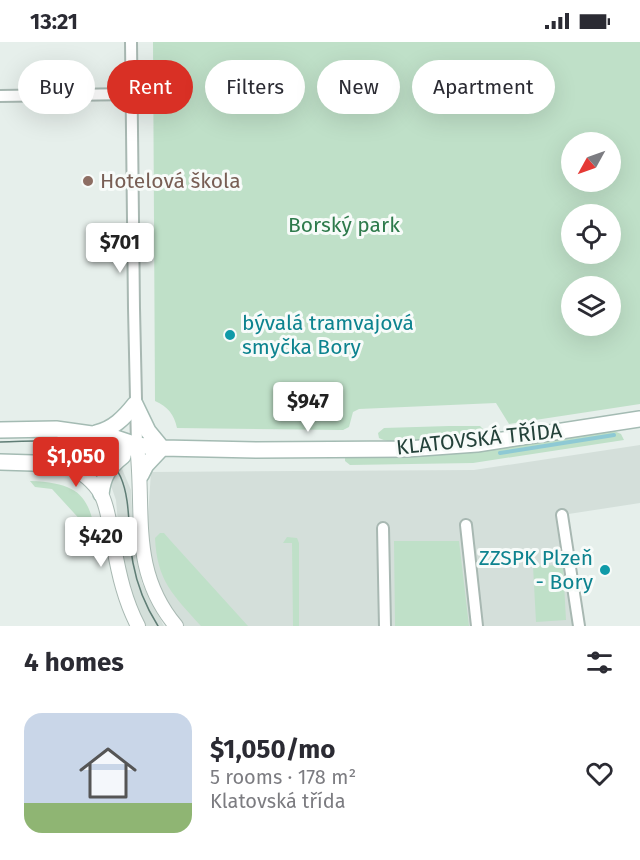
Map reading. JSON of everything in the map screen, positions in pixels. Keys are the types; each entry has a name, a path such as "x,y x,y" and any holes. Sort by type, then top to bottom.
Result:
{"main road":[{"path":"87,434 110,428 120,421 135,404 148,431 162,448 146,465 141,476"},
{"name":"KLATOVSKÁ TŘÍDA","path":"0,430 56,429 113,436 137,445 162,448 256,450 429,448 477,444 640,419"},
{"path":"101,494 102,482 112,465 137,445"},
{"name":"KLATOVSKÁ TŘÍDA","path":"0,462 66,464 97,461 137,445"}],"street":[{"path":"131,42 131,60"},
{"path":"0,96 107,94"},
{"path":"132,114 135,404 141,476 141,530 146,572 157,600 176,626"},
{"path":"66,464 86,476 101,494 108,514 120,582 138,626"},
{"path":"561,515 579,626"},
{"path":"466,525 477,626"},
{"path":"383,528 385,626"}],"shaded area":[{"path":"640,445 640,503 562,515 579,626 181,626 172,614 150,564 147,532 151,472 474,470"},
{"path":"120,464 131,490 134,543 142,583 164,626 146,626 131,596 120,546 116,500 109,480"}],"green space":[{"name":"Borský park","path":"153,42 640,42 640,404 509,424 496,403 359,409 353,412 349,427 343,430 177,428 170,412 155,401 153,114 193,114 193,60 153,60"},
{"path":"480,426 484,430 481,434 472,436 413,442 387,441 379,438 378,433 384,428"},
{"path":"612,430 621,434 624,440 473,463 350,465 345,461 345,456 406,456 464,452"},
{"path":"30,481 66,486 77,492 90,511 101,557 97,556 88,546 90,543 95,543 95,536 52,489 35,487"},
{"path":"160,533 164,533 248,626 201,626 175,596 163,577 156,553 155,538"},
{"path":"287,537 297,538 299,543 299,626 293,626 292,543 283,543"},
{"path":"394,541 459,541 469,626 395,626"},
{"path":"563,565 566,620 536,622 533,566"}],"waterway":[{"path":"500,453 614,435"}],"tram line":[{"path":"0,442 68,442 98,452 111,463 120,476 125,492 137,579 146,604 158,626"}],"place":[{"name":"Hotelová škola","path":"88,181"},
{"name":"bývalá tramvajová smyčka Bory","path":"230,335"},
{"name":"ZZSPK Plzeň - Bory","path":"605,570"}]}
